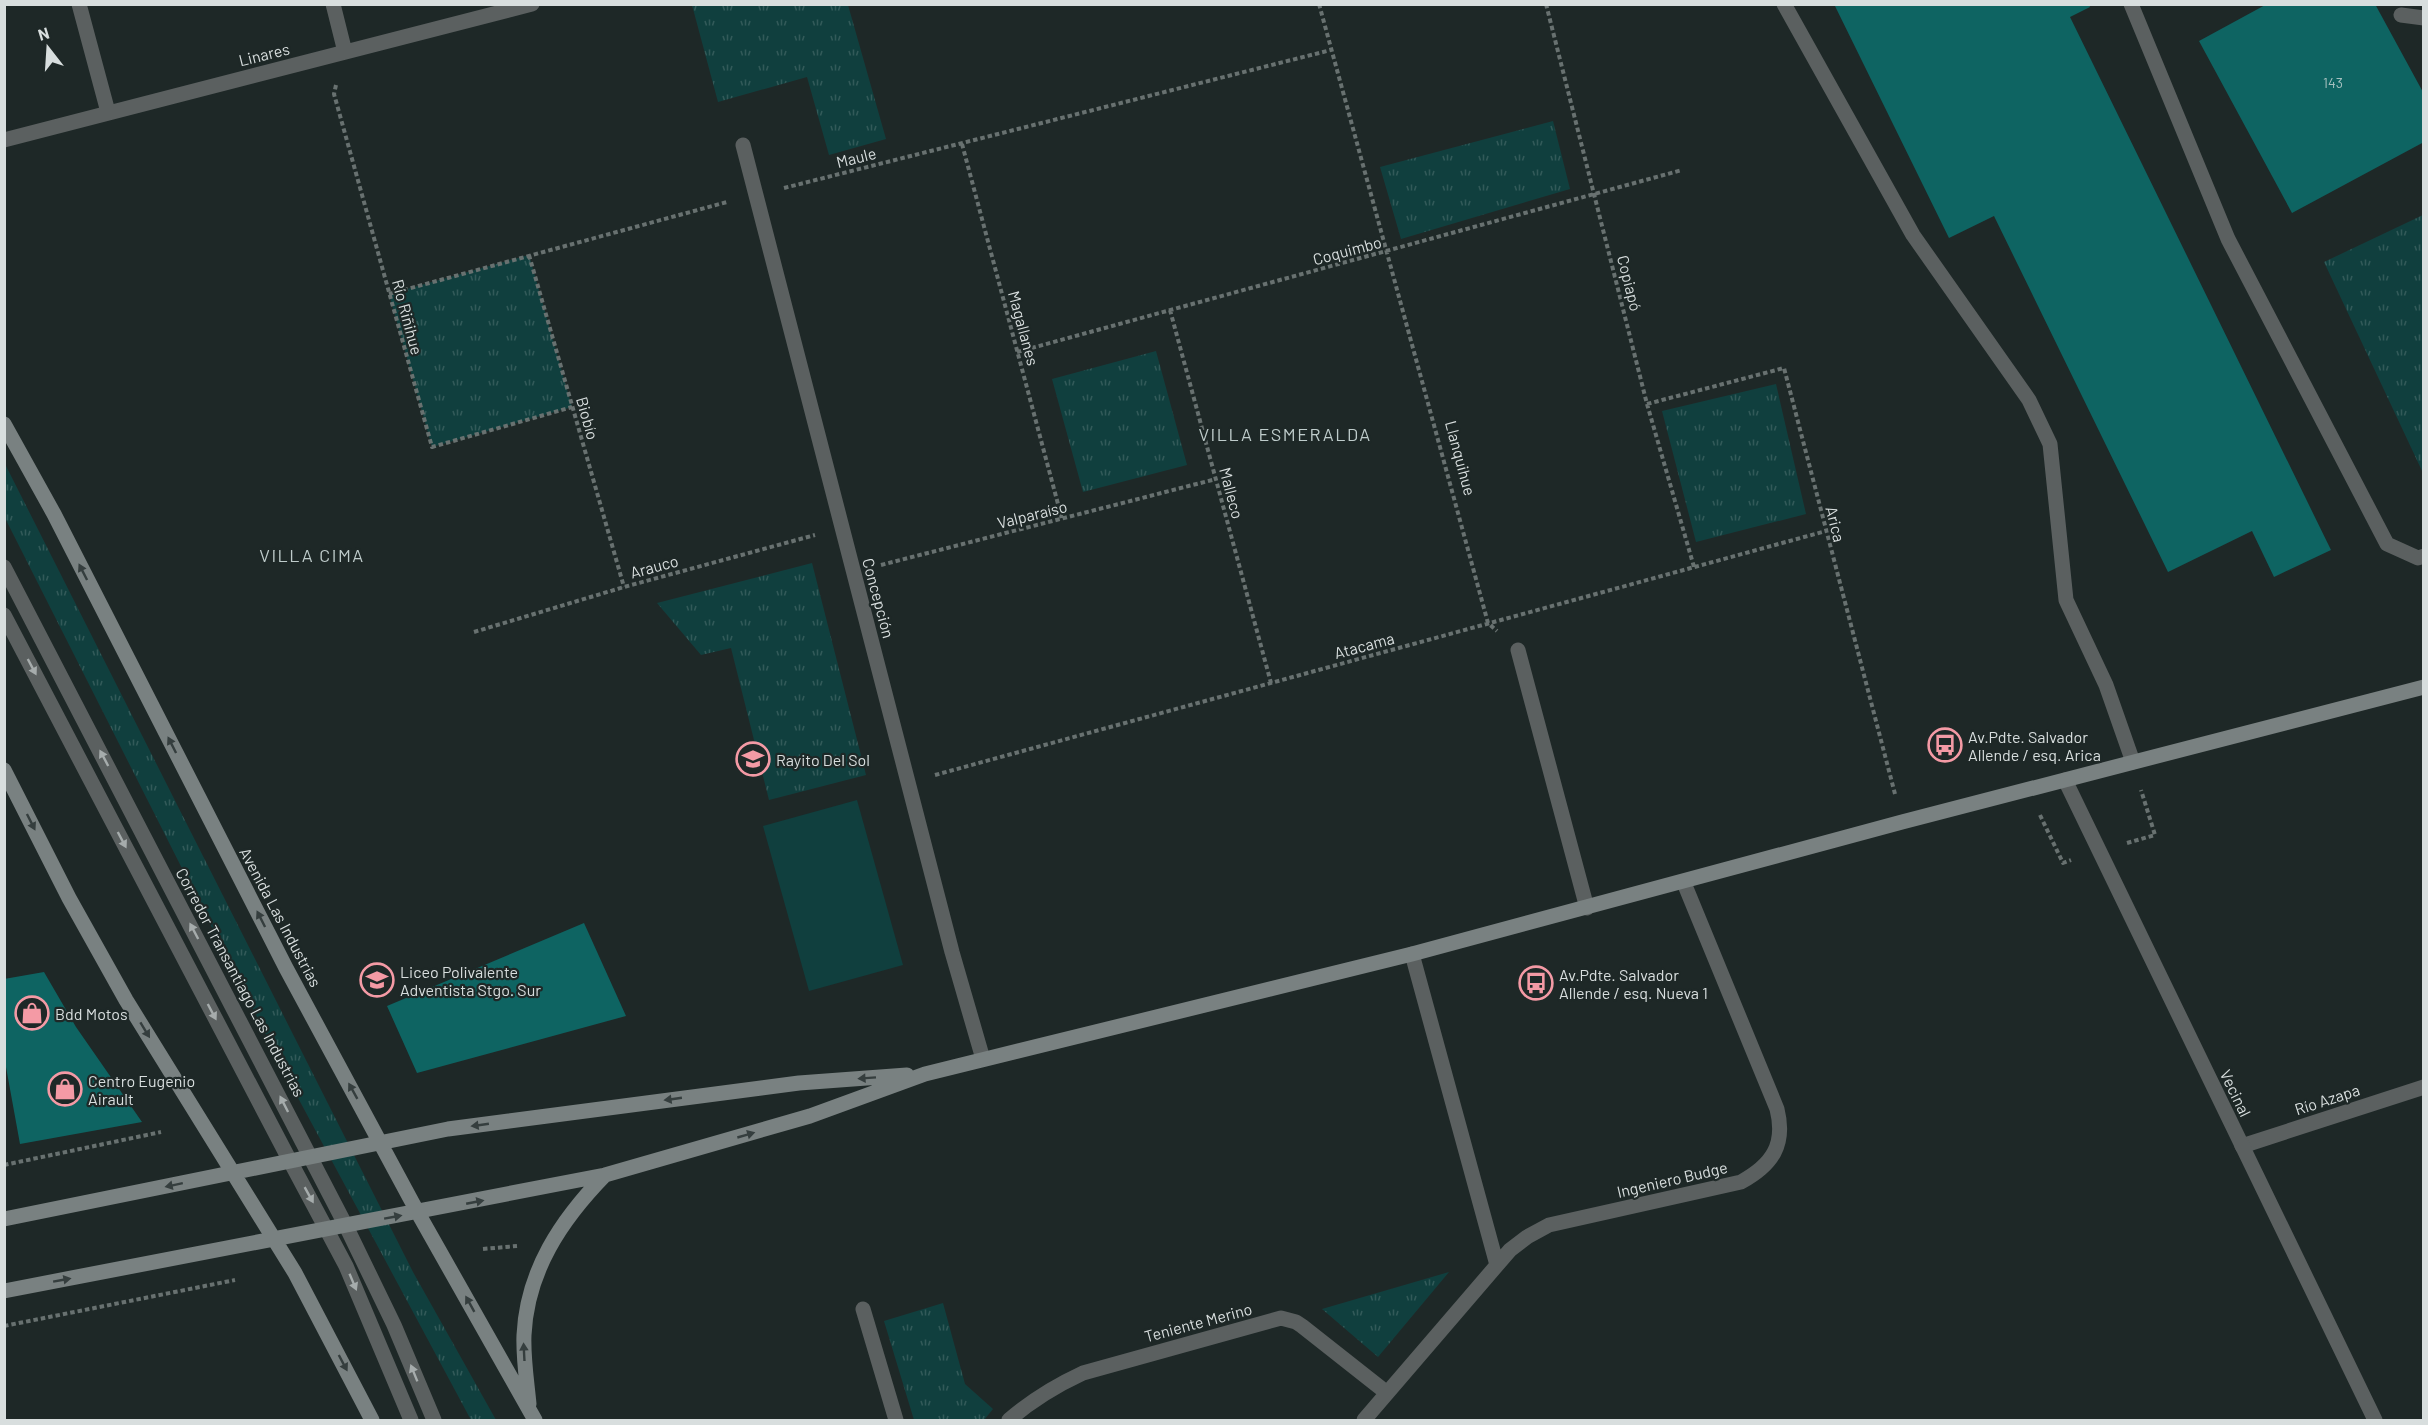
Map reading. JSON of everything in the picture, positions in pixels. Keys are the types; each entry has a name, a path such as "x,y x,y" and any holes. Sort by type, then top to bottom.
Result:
{"main road":[{"name":"Avenida Las Industrias","path":"4,424 54,514 286,968 418,1213 532,1415"},
{"path":"4,1291 418,1213 605,1175 810,1116 925,1074 1412,954 1684,883 1902,822 2424,687"},
{"path":"4,770 69,898 126,1000 274,1239 309,1299 372,1420"},
{"path":"4,1219 448,1129 799,1083 925,1074"},
{"path":"532,1415 524,1336 527,1304 536,1273 550,1243 566,1219 605,1175"}],"street":[{"path":"79,4 108,112"},
{"path":"333,4 345,52"},
{"name":"Linares","path":"4,140 532,4"},
{"path":"1784,4 1913,235 2030,400 2050,444 2066,600 2106,685 2133,762"},
{"path":"2131,4 2228,239 2387,544 2418,558 2424,556"},
{"path":"2401,15 2424,18"},
{"name":"Concepción","path":"743,145 952,952 983,1059"},
{"name":"Corredor Transantiago Las Industrias","path":"4,567 346,1226 394,1325 434,1420"},
{"path":"4,615 290,1161 328,1229 411,1420"},
{"path":"1518,650 1587,908"},
{"name":"Vecinal","path":"2065,780 2375,1420"},
{"name":"Ingeniero Budge","path":"1364,1420 1497,1264 1527,1237 1549,1226 1741,1182 1754,1175 1776,1152 1780,1138 1777,1109 1684,883"},
{"path":"1412,954 1497,1264"},
{"name":"Río Azapa","path":"2242,1146 2424,1087"},
{"path":"863,1310 896,1420"},
{"name":"Teniente Merino","path":"1009,1420 1029,1402 1083,1373 1281,1318 1290,1319 1302,1326 1387,1393"}],"path":[{"name":"Llanquihue","path":"1319,4 1488,623"},
{"name":"Copiapó","path":"1546,4 1647,404 1694,567"},
{"name":"Maule","path":"389,294 755,195 1331,50"},
{"name":"Río Riñihue","path":"345,52 334,94 432,447 572,407"},
{"name":"Magallanes","path":"962,144 1062,519"},
{"name":"Coquimbo","path":"1017,352 1682,170"},
{"name":"Biobío","path":"529,255 624,587"},
{"name":"Malleco","path":"1170,310 1271,683"},
{"name":"Arica","path":"1647,404 1784,368 1902,822"},
{"name":"Valparaíso","path":"854,572 1216,478"},
{"name":"Arauco","path":"474,632 624,587 842,527"},
{"name":"Atacama","path":"908,782 1826,531"},
{"path":"1488,623 1518,650"},
{"path":"4,1165 161,1132"},
{"path":"4,1326 235,1280"}],"green space":[{"path":"692,5 848,5 886,139 829,155 807,77 718,102"},
{"path":"1553,121 1570,189 1401,239 1380,167"},
{"path":"2423,215 2423,473 2324,262"},
{"path":"529,255 572,407 432,447 389,294"},
{"path":"1156,351 1187,465 1083,492 1052,379"},
{"path":"1776,384 1806,514 1696,542 1662,411"},
{"path":"4,462 413,1272 496,1420 471,1420 297,1096 5,518"},
{"path":"812,563 866,775 769,800 731,648 701,655 657,603"},
{"path":"857,800 903,965 809,991 763,826"},
{"path":"1449,1272 1378,1357 1322,1309"},
{"path":"943,1303 965,1384 993,1409 984,1420 914,1420 884,1321"}],"building":[{"path":"1834,4 2089,4 2090,7 2070,17 2331,550 2274,577 2252,531 2168,572 1994,216 1949,238"},
{"path":"2267,4 2375,4 2424,94 2424,142 2292,213 2199,41"},
{"path":"584,923 626,1016 417,1073 387,1006"},
{"name":"Centro Eugenio Airault","path":"44,972 76,1027 142,1122 20,1144 4,1056 4,979"}],"place":[{"name":"Av.Pdte. Salvador Allende / esq. Arica","path":"1945,745"},
{"name":"Rayito Del Sol","path":"753,759"},
{"name":"Liceo Polivalente Adventista Stgo. Sur","path":"377,980"},
{"name":"Av.Pdte. Salvador Allende / esq. Nueva 1","path":"1536,983"},
{"name":"Bdd Motos","path":"32,1013"},
{"name":"Centro Eugenio Airault","path":"65,1089"}],"district":[{"name":"VILLA ESMERALDA","path":"1285,434"},
{"name":"VILLA CIMA","path":"312,555"}]}
